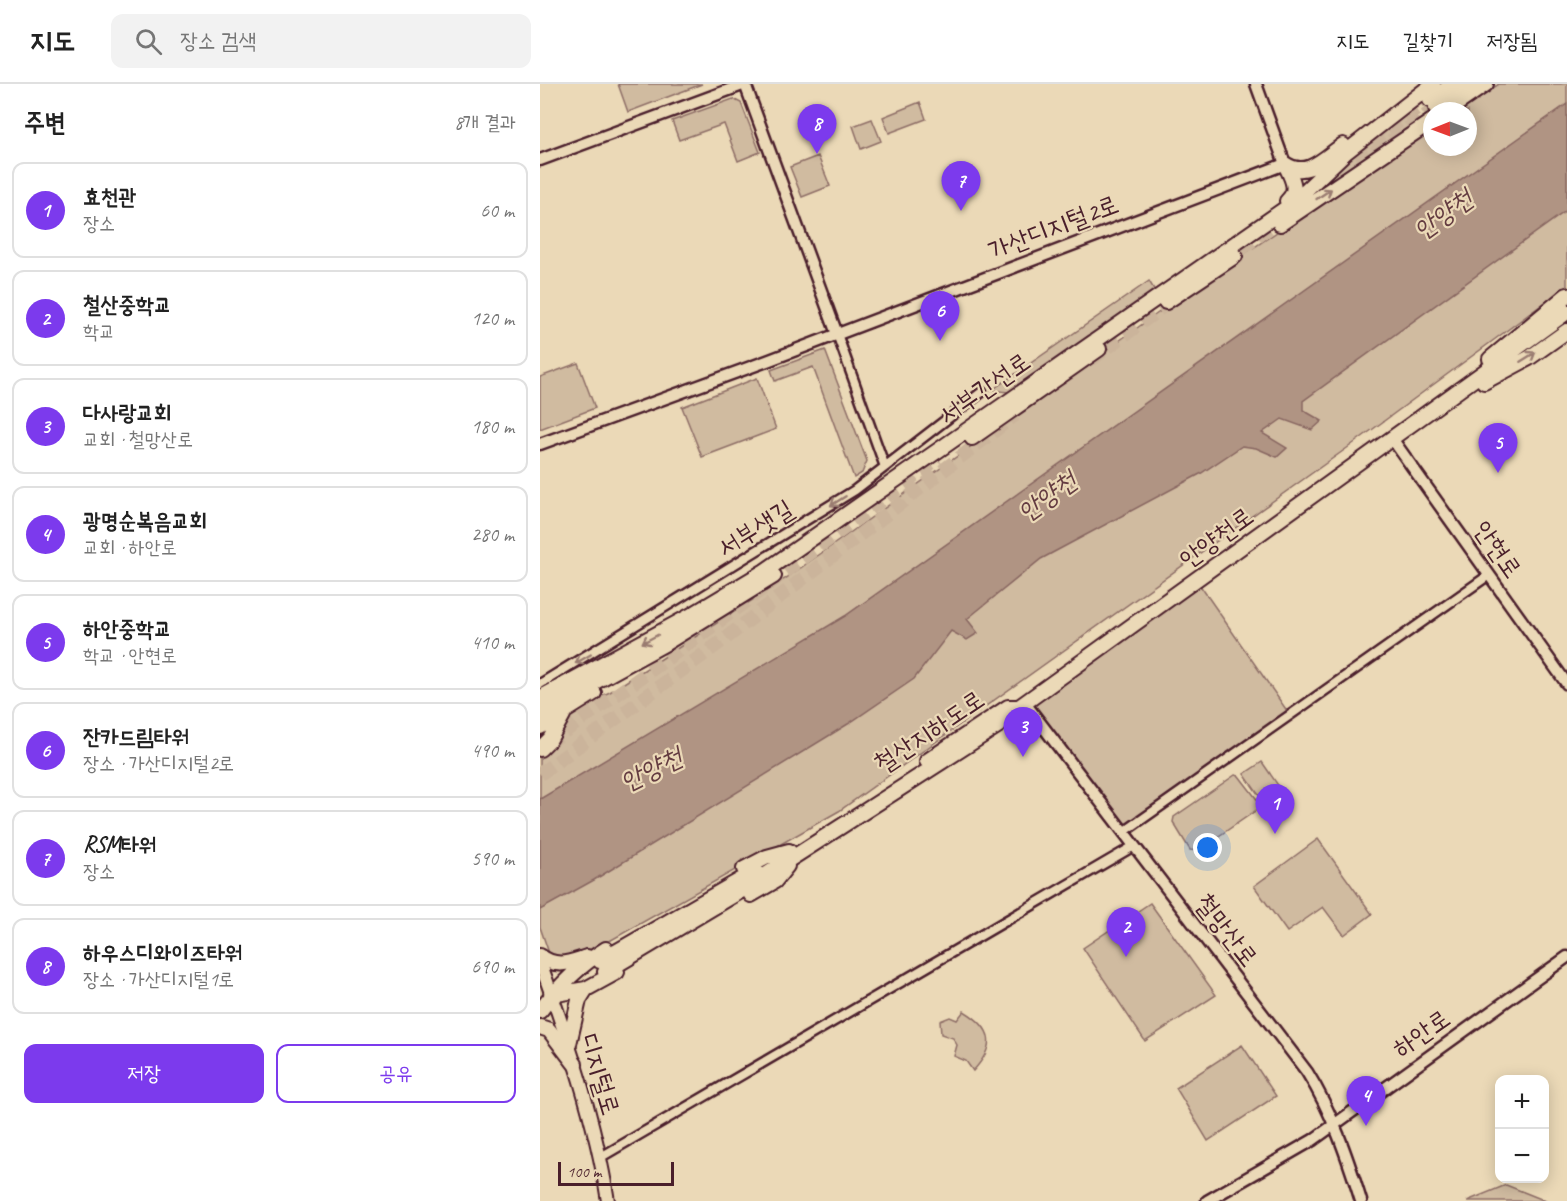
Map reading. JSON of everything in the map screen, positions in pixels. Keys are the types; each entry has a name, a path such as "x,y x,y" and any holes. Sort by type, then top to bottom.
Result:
{"main road":[{"name":"서부간선로","path":"540,698 765,571 1289,206 1346,152 1395,111 1433,84"},
{"path":"1444,102 1453,84"},
{"path":"1449,102 1471,84"},
{"name":"서부간선로","path":"1453,102 1486,84"},
{"path":"1455,102 1492,84"},
{"path":"1285,164 1300,171 1309,169 1360,132 1395,111"},
{"name":"서부간선로","path":"540,712 618,670 743,596 1423,121"},
{"path":"1202,266 1292,197 1295,188 1285,164"},
{"path":"1440,405 1513,338 1567,295"},
{"path":"1440,405 1567,312"},
{"path":"1440,405 1528,358 1567,330"},
{"name":"안양천로","path":"1022,705 1440,405"},
{"path":"540,727 563,715 724,613 743,596"},
{"path":"540,690 618,656"},
{"name":"철산지하도로","path":"595,970 792,854 1013,716 1022,705"},
{"path":"540,749 550,739 563,715"},
{"path":"540,1011 546,995 595,970 737,872 767,857 792,854"},
{"path":"540,956 550,962 595,970"},
{"name":"디지털로","path":"540,962 546,995 569,1044 602,1157 608,1201"},
{"path":"546,995 595,970"},
{"path":"569,1044 579,1000 595,970"},
{"path":"540,1027 549,1030 575,1064"}],"street":[{"path":"540,160 745,84 885,467"},
{"path":"1256,84 1285,164"},
{"name":"가산디지털2로","path":"540,444 1285,164"},
{"name":"서부샛길","path":"540,684 855,490 982,392"},
{"name":"안현로","path":"1393,440 1567,684"},
{"path":"1124,832 1489,574"},
{"name":"철망산로","path":"1022,705 1124,832 1307,1072 1346,1152 1361,1201"},
{"path":"602,1157 1134,846"},
{"name":"하안로","path":"1207,1201 1313,1140 1333,1123 1567,957"}],"shaded area":[{"path":"618,84 702,84 628,112"},
{"path":"1499,84 1567,84 1567,286 1350,446 839,811 583,956 551,959 540,927 540,723 610,692 788,577 1186,293 1423,134 1423,156 1477,156 1477,102 1472,102"},
{"path":"733,99 741,103 760,152 738,161 724,124 679,140 672,121"},
{"path":"920,102 926,119 889,133 883,117"},
{"path":"1408,106 1420,124 1312,192 1317,185"},
{"path":"872,119 881,141 861,149 853,126"},
{"path":"818,156 830,186 802,197 790,167"},
{"path":"1149,281 1155,291 1008,392 992,390"},
{"path":"825,350 867,461 862,473 854,478 813,367 775,381 771,370"},
{"path":"578,363 595,408 540,429 540,377"},
{"path":"757,378 776,429 702,457 682,407"},
{"path":"1197,581 1290,715 1124,832 1025,703"},
{"path":"1262,762 1282,791 1265,804 1244,774"},
{"path":"1235,775 1239,776 1259,802 1258,809 1197,851 1190,850 1173,822 1174,817"},
{"path":"1318,839 1372,914 1344,935 1323,907 1287,932 1254,886"},
{"path":"1150,903 1216,995 1145,1041 1083,948"},
{"path":"964,1011 981,1024 988,1038 986,1054 973,1071 966,1061 954,1056 957,1045 953,1038 941,1034 940,1021 950,1017 957,1020"},
{"path":"1242,1045 1276,1096 1208,1141 1176,1088"},
{"path":"1506,1185 1546,1201 1467,1201"}],"water":[{"name":"안양천","path":"1567,104 1567,210 1303,401 1303,410 1322,421 1312,430 1282,419 1262,433 1287,448 1277,457 1256,448 1242,446 1200,474 1041,559 967,619 978,633 967,640 951,631 914,679 848,724 594,880 540,910 540,799 845,616"}],"tunnel":[{"path":"1353,154 1430,100"},
{"path":"1374,153 1423,118"},
{"path":"1224,262 1278,221"},
{"path":"1091,360 1177,296"},
{"path":"540,774 722,641 1015,415"},
{"path":"547,744 699,636 938,458"}],"place":[{"name":"하우스디와이즈타워","path":"817,154"},
{"name":"RSM타워","path":"961,211"},
{"name":"잔카드림타워","path":"940,341"},
{"name":"하안중학교","path":"1498,473"},
{"name":"다사랑교회","path":"1023,757"},
{"name":"효천관","path":"1275,834"},
{"name":"철산중학교","path":"1126,957"},
{"name":"광명순복음교회","path":"1366,1126"}]}
